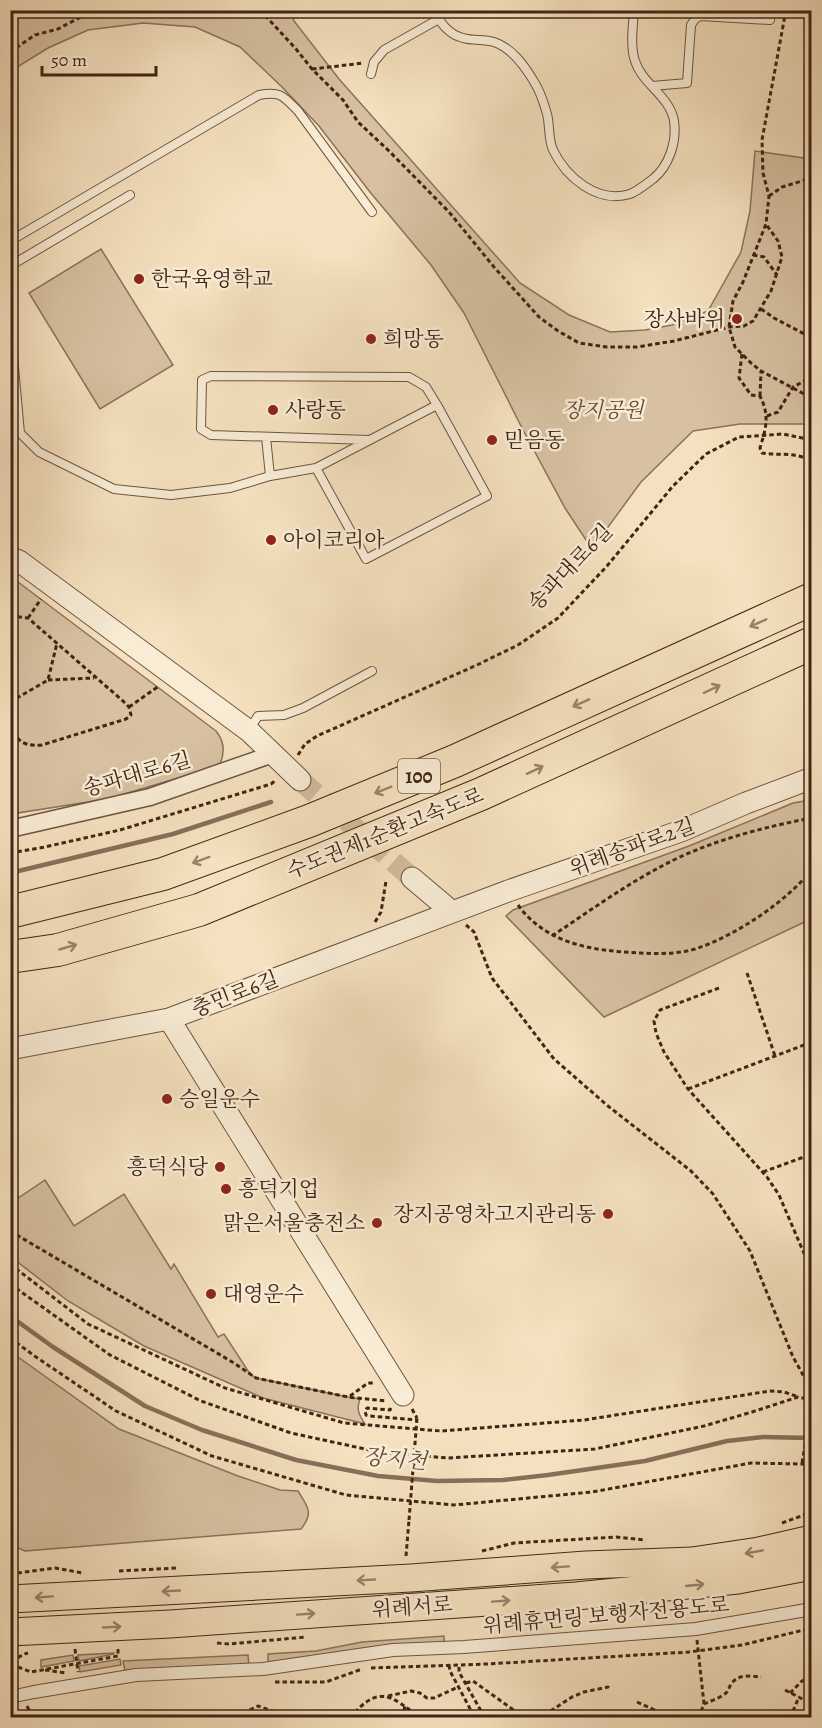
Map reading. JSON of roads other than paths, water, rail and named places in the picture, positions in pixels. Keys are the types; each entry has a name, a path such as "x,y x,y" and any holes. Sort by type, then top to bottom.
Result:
{"highway":[{"name":"수도권제1순환고속도로","path":"10,912 163,874 309,821 454,761 812,598"},
{"name":"수도권제1순환고속도로","path":"10,957 58,950 199,910 481,794 812,643"}],"main road":[{"name":"위례서로","path":"10,1599 411,1578 586,1565 692,1561 759,1551 812,1539"},
{"name":"위례서로","path":"10,1632 170,1624 588,1595 738,1580 812,1566"},
{"path":"14,1660 23,1642 53,1629"}],"street":[{"path":"10,557 19,561 249,731 273,754 289,776"},
{"name":"송파대로6길","path":"10,829 150,797 273,754"},
{"name":"위례송파로2길","path":"451,912 681,831 812,778"},
{"path":"412,878 451,912"},
{"name":"충민로6길","path":"10,1049 169,1019 451,912"},
{"path":"169,1019 391,1400"},
{"name":"위례휴먼링 보행자전용도로","path":"10,1697 136,1675 263,1669 393,1650 464,1647 696,1629 812,1609"}],"lane":[{"path":"371,74 374,62 384,51 437,15 446,29 461,38 494,42 510,51 523,64 535,82 547,113 552,148 571,177 598,193 615,196 630,194 659,174 670,157 674,138 674,121 667,103 640,72 634,60 634,10"},
{"path":"652,86 687,83 692,25 700,16 770,20"},
{"path":"10,241 259,95 273,92 285,98 298,111 372,212"},
{"path":"10,266 130,195"},
{"path":"10,323 15,434 39,452 114,489 171,495 230,488 270,476 316,468 437,405"},
{"path":"316,468 366,559 488,496 426,387 409,377 211,376 202,380 201,429 211,435 369,440"},
{"path":"266,437 270,476"},
{"path":"249,731 258,716 284,715 303,708 372,671"}],"waterway":[{"path":"10,873 173,834 271,802"},
{"name":"장지천","path":"10,1316 53,1347 145,1406 202,1430 296,1460 378,1476 437,1481 503,1480 645,1461 727,1441 763,1437 812,1438"}],"tunnel":[{"path":"300,780 412,878"}],"place":[{"name":"한국육영학교","path":"139,279"},
{"name":"장사바위","path":"737,319"},
{"name":"희망동","path":"371,339"},
{"name":"사랑동","path":"273,410"},
{"name":"믿음동","path":"492,440"},
{"name":"아이코리아","path":"271,540"},
{"name":"승일운수","path":"167,1099"},
{"name":"흥덕식당","path":"220,1167"},
{"name":"흥덕기업","path":"226,1189"},
{"name":"장지공영차고지관리동","path":"608,1214"},
{"name":"맑은서울충전소","path":"377,1223"},
{"name":"대영운수","path":"211,1294"}],"park label":[{"name":"장지공원","path":"603,410"}]}
